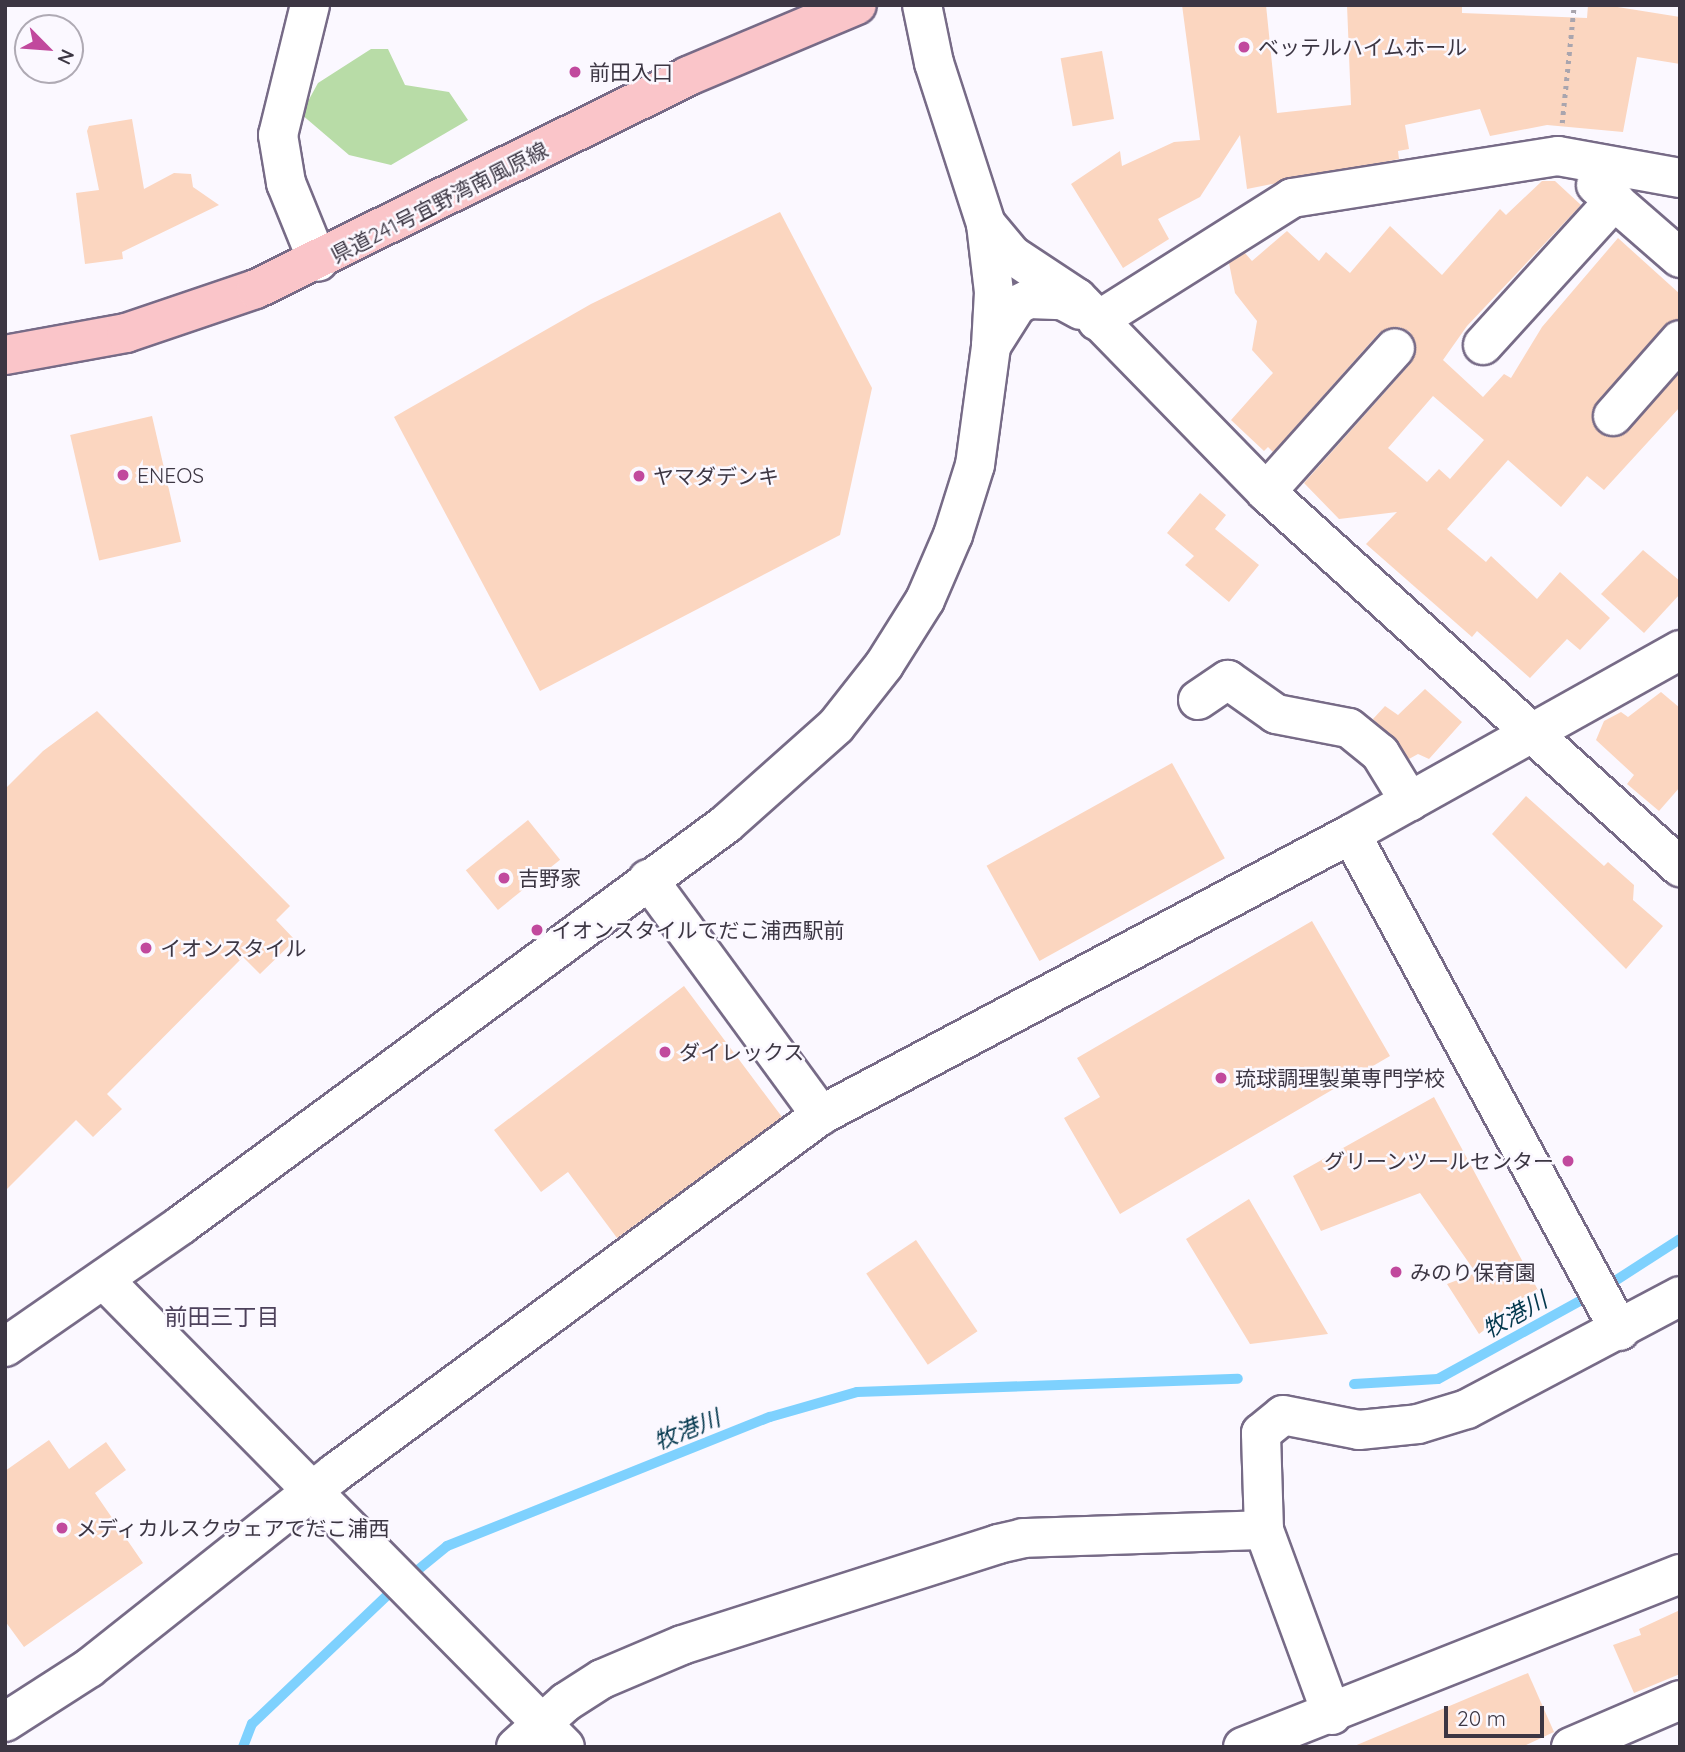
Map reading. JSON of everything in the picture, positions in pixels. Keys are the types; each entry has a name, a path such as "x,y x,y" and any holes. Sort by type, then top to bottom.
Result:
{"main road":[{"name":"県道241号宜野湾南風原線","path":"5,355 99,339 190,315 318,262 688,76 857,5"}],"street":[{"path":"310,5 278,135 286,183 318,262"},
{"path":"5,1347 104,1280 784,777 836,726 884,665 925,600 953,535 975,465 991,346 994,292 986,224 934,64 922,5"},
{"path":"1097,321 1292,198 1558,156 1680,178"},
{"path":"1558,156 1615,200 1680,258"},
{"path":"1483,345 1615,200"},
{"path":"986,224 1012,255 1063,287 1266,492 1680,867"},
{"path":"991,346 1017,305 1029,299 1062,300 1097,321"},
{"path":"1614,416 1680,340"},
{"path":"1266,492 1395,348"},
{"path":"5,1722 89,1668 311,1492 821,1115 1351,834 1680,650"},
{"path":"1198,700 1228,680 1276,714 1349,728 1380,753 1410,802"},
{"path":"1351,834 1620,1331"},
{"path":"648,878 821,1115"},
{"path":"104,1280 427,1609 541,1738 602,1679 682,1645 998,1544 1023,1538 1264,1530"},
{"path":"1332,1715 1264,1530 1261,1433 1283,1415 1359,1430 1418,1424 1467,1409 1620,1331 1680,1296"},
{"path":"1243,1747 1332,1715 1680,1574"},
{"path":"1571,1747 1680,1700"}],"path":[{"path":"1558,156 1574,5"}],"green space":[{"path":"371,49 388,49 405,85 449,92 468,120 391,165 349,155 301,114 318,83"}],"building":[{"path":"1182,5 1266,5 1277,113 1351,105 1347,5 1462,5 1462,13 1587,18 1588,5 1605,5 1680,17 1680,64 1637,57 1623,132 1547,125 1490,136 1480,109 1405,125 1409,149 1398,151 1399,159 1247,189 1240,135 1200,197 1158,219 1169,239 1123,268 1071,184 1120,151 1122,166 1174,142 1200,140"},
{"path":"1102,51 1114,119 1073,126 1061,58"},
{"path":"132,119 144,189 174,173 191,174 193,187 219,205 122,252 123,259 85,264 76,193 99,190 87,131 89,126"},
{"path":"1542,181 1555,181 1581,205 1467,326 1443,360 1483,397 1504,374 1511,378 1542,327 1618,238 1680,294 1680,319 1664,326 1597,402 1593,424 1608,437 1621,436 1680,373 1680,407 1604,490 1587,476 1561,507 1508,460 1447,529 1486,562 1491,556 1537,599 1560,572 1610,618 1580,650 1567,639 1530,678 1477,631 1472,637 1366,544 1397,512 1339,519 1304,483 1411,363 1416,352 1410,332 1399,327 1379,333 1273,452 1268,447 1264,451 1231,420 1273,373 1252,350 1257,321 1235,293 1229,263 1245,253 1252,261 1287,231 1319,261 1326,252 1350,273 1390,226 1442,275 1500,209 1506,215","holes":["1433,396 1484,440 1450,479 1439,469 1427,482 1388,448"]},
{"name":"ヤマダデンキ","path":"780,212 872,388 840,535 540,691 394,417 591,304"},
{"path":"152,416 181,542 99,561 70,435"},
{"path":"1200,493 1226,515 1215,529 1259,565 1229,602 1185,565 1194,556 1167,533"},
{"path":"1643,550 1680,581 1680,594 1644,633 1601,594"},
{"path":"1425,689 1462,722 1429,759 1418,754 1409,759 1373,719 1385,706 1398,715"},
{"path":"1661,692 1680,708 1680,787 1659,811 1627,784 1634,775 1596,740 1604,721 1621,712 1628,717"},
{"name":"イオンスタイル","path":"97,711 290,906 276,920 295,940 260,974 243,957 107,1094 122,1109 93,1137 76,1120 5,1191 5,789 43,751"},
{"path":"1172,763 1225,858 1039,961 987,866"},
{"path":"1526,796 1604,866 1608,862 1634,885 1633,900 1663,926 1626,969 1492,834"},
{"path":"528,820 560,860 498,910 466,870"},
{"name":"琉球調理製菓専門学校","path":"1312,921 1390,1056 1120,1214 1064,1118 1100,1097 1077,1058"},
{"name":"ダイレックス","path":"684,986 782,1117 617,1238 568,1172 541,1192 494,1130"},
{"path":"1434,1097 1538,1290 1479,1334 1447,1284 1476,1273 1420,1193 1321,1231 1293,1176"},
{"path":"1249,1199 1328,1334 1250,1344 1186,1239"},
{"path":"916,1240 978,1331 928,1365 866,1274"},
{"name":"メディカルスクウェアてだこ浦西","path":"49,1440 69,1469 106,1442 126,1470 95,1493 143,1563 24,1647 5,1621 5,1471"},
{"path":"1680,1610 1680,1674 1634,1693 1613,1645 1641,1635 1639,1629"},
{"path":"1528,1673 1554,1732 1522,1747 1352,1747"}],"waterway":[{"name":"牧港川","path":"1604,1288 1680,1239"},
{"name":"牧港川","path":"1354,1384 1438,1379 1591,1295"},
{"name":"牧港川","path":"408,1578 447,1546 770,1417 857,1392 1238,1379"},
{"name":"牧港川","path":"243,1747 252,1724 396,1587"}],"place":[{"name":"ベッテルハイムホール","path":"1244,47"},
{"name":"前田入口","path":"575,72"},
{"name":"ENEOS","path":"123,475"},
{"name":"ヤマダデンキ","path":"639,476"},
{"name":"吉野家","path":"504,878"},
{"name":"イオンスタイルてだこ浦西駅前","path":"537,930"},
{"name":"イオンスタイル","path":"146,948"},
{"name":"ダイレックス","path":"665,1052"},
{"name":"琉球調理製菓専門学校","path":"1221,1078"},
{"name":"グリーンツールセンター","path":"1568,1161"},
{"name":"みのり保育園","path":"1396,1272"},
{"name":"メディカルスクウェアてだこ浦西","path":"62,1528"}],"district":[{"name":"前田三丁目","path":"222,1317"}]}
